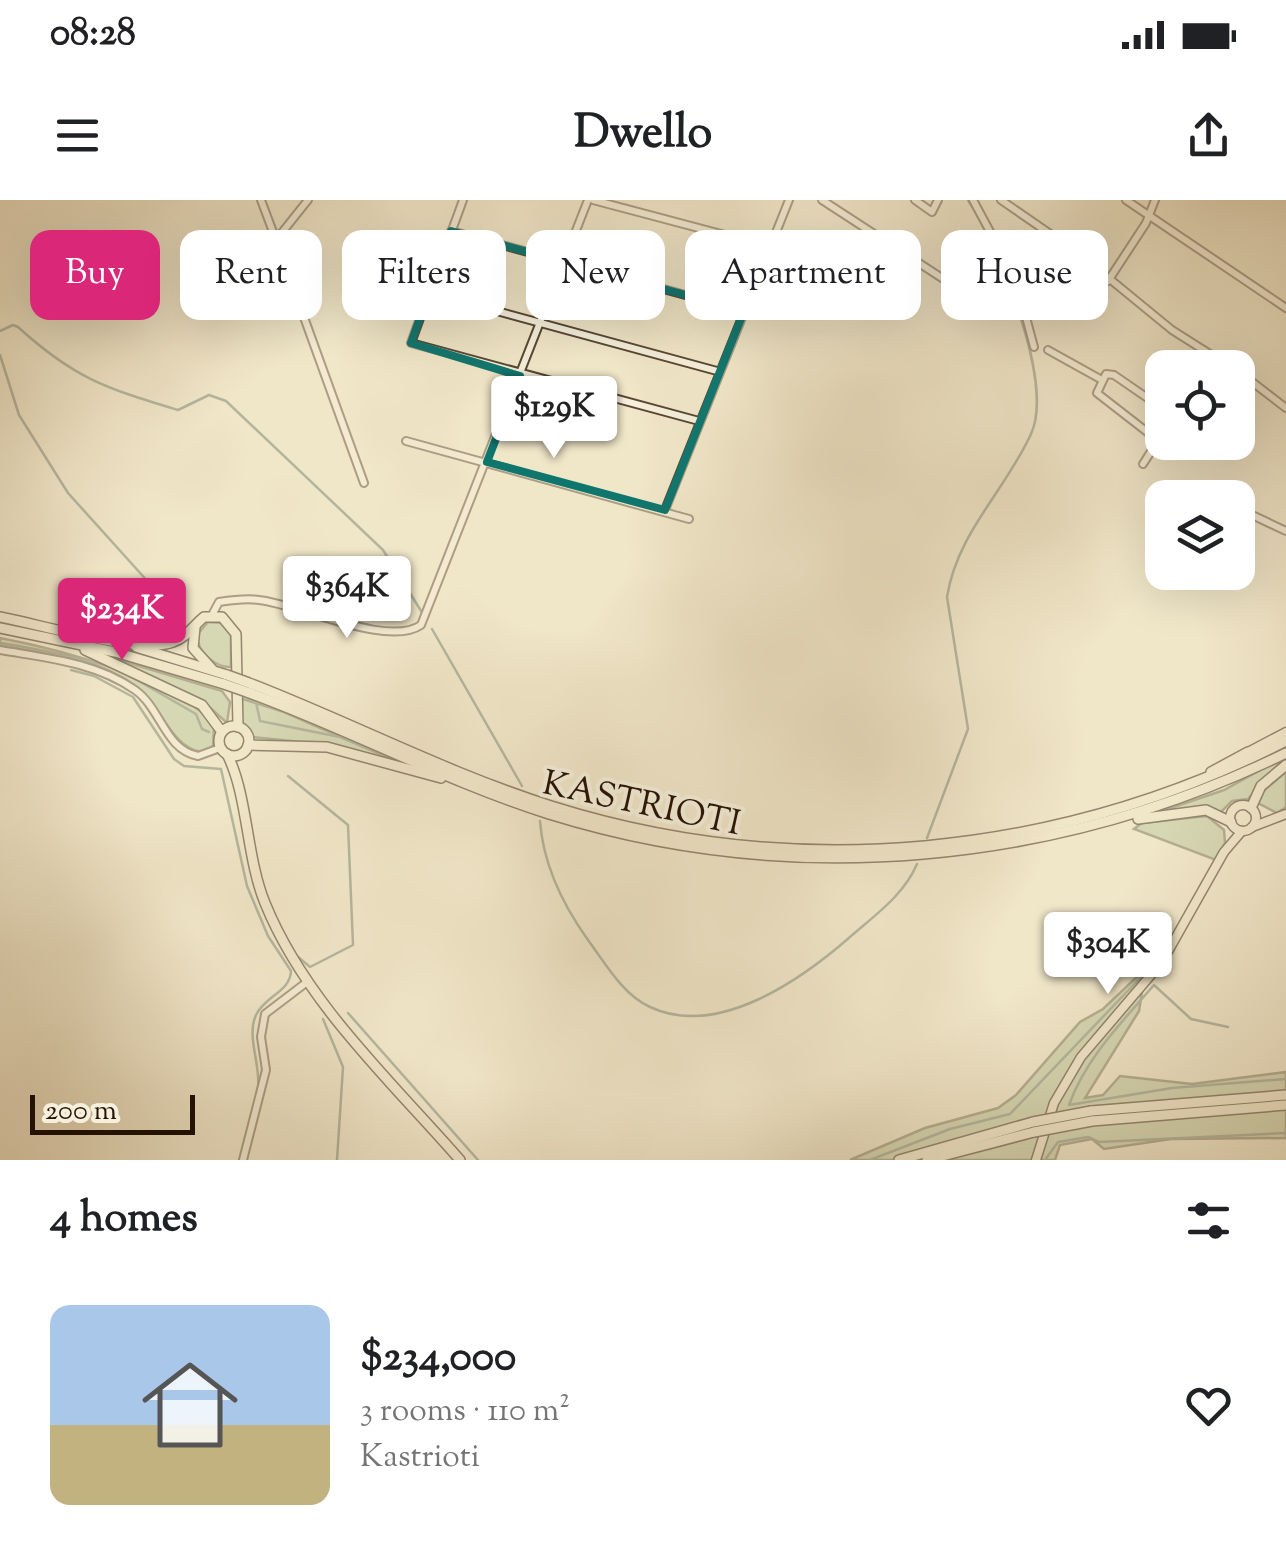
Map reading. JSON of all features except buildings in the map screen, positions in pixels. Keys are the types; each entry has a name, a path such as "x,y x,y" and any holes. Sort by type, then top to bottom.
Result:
{"highway":[{"path":"0,618 104,639 172,643 199,620 212,615 227,620 236,634 235,699 224,751 238,791 248,850 265,903 308,982 460,1160"},
{"path":"199,620 193,648 213,670"},
{"name":"KASTRIOTI","path":"0,628 226,679 519,795 614,824 721,843 831,850 963,843 1093,818 1192,786"},
{"name":"KASTRIOTI","path":"104,639 213,670 226,679"},
{"path":"64,640 202,705 229,729 248,736 241,754 238,791"},
{"name":"KASTRIOTI","path":"248,687 487,792 628,835 790,858 937,854 1096,826 1196,793 1286,753"},
{"path":"1192,786 1286,742"},
{"path":"248,744 327,747 487,792"},
{"path":"224,751 241,754"},
{"path":"1192,786 1248,752"},
{"path":"1253,810 1261,786 1286,765"},
{"path":"1096,826 1198,810 1216,813 1235,826"},
{"path":"898,1160 1092,1116 1286,1095"},
{"path":"1092,1116 1286,1105"},
{"path":"927,1160 1033,1127"}],"main road":[{"path":"1248,752 1286,732"},
{"path":"1036,1160 1054,1104 1081,1057 1172,948 1224,852 1238,806 1286,814"},
{"path":"1252,827 1253,810"},
{"path":"1235,826 1252,827 1286,814"}],"street":[{"path":"260,200 272,230"},
{"path":"284,230 308,200"},
{"path":"451,230 463,200"},
{"path":"578,230 591,200 705,230"},
{"path":"777,230 789,200"},
{"path":"822,200 941,278"},
{"path":"915,200 932,212 938,200"},
{"path":"973,200 1016,280 1034,347"},
{"path":"1001,200 1045,230"},
{"path":"1126,200 1286,308"},
{"path":"1155,200 1149,217 1108,281 1202,350"},
{"path":"506,314 718,371"},
{"path":"305,320 364,483"},
{"path":"418,320 410,343 520,376 699,421"},
{"path":"212,615 219,602 261,600 372,629 415,629 432,606 541,320"},
{"path":"665,510 740,320"},
{"path":"1048,350 1093,375 1120,378 1145,396"},
{"path":"1104,377 1099,398 1145,426"},
{"path":"1255,386 1286,408"},
{"path":"406,441 690,520"},
{"path":"1143,464 1146,460"},
{"path":"1255,516 1286,531"},
{"path":"0,650 92,668 149,702 181,750 198,756 224,751"},
{"path":"243,1160 266,1070 261,1037 264,1014 308,982"}],"highlighted area":[{"path":"451,231 744,311 665,510 487,462 520,376 411,343"}],"green space":[{"path":"208,622 221,623 231,634 231,667 214,662 200,648 197,635"},
{"path":"0,638 116,669 175,695 214,726 213,746 201,752 181,742 144,694 121,676 71,657 0,643"},
{"path":"109,657 222,691 230,702 227,723 204,702"},
{"path":"240,698 284,712 400,763 323,744 252,737 241,723"},
{"path":"1286,756 1248,799 1232,801 1221,812 1159,812 1224,790"},
{"path":"1286,772 1286,807 1277,813 1258,803 1261,793"},
{"path":"1207,816 1224,830 1225,843 1216,860 1134,829 1142,823"},
{"path":"1160,955 1145,974 1139,1011 1085,1098 1103,1095 1120,1076 1192,1084 1286,1072 1286,1138 1171,1139 1104,1149 1092,1139 1060,1145 1055,1160 850,1160 925,1128 998,1108 1016,1095 1080,1022 1103,1009"}],"waterway":[{"path":"927,838 968,729 947,597 952,574 971,532 1031,434 1036,411 1036,382 1020,315 994,249 968,200"},
{"path":"0,331 13,325 18,327 57,359 92,380 178,410 209,395 226,401 383,550 423,614"},
{"path":"0,355 19,415 68,493 178,615"},
{"path":"432,629 522,786"},
{"path":"0,645 93,662"},
{"path":"71,670 94,676 133,697 174,759 184,766 221,769 247,886 268,936 291,971 286,984 260,1009 253,1023 258,1088"},
{"path":"123,672 196,714 202,729 209,732"},
{"path":"248,699 256,702 260,721 340,737 372,750"},
{"path":"288,776 348,825 353,945 310,967 297,956"},
{"path":"540,821 556,883 588,940 631,995 650,1007 676,1015 731,1010 784,986 879,912 905,885 917,864"},
{"path":"870,1160 950,1129 1010,1114 1141,977"},
{"path":"1228,1027 1191,1019 1154,985 1095,1056 1069,1105 1172,1088 1286,1079"},
{"path":"348,1013 478,1160"},
{"path":"323,1019 343,1067 337,1160"},
{"path":"1045,1160 1058,1142 1088,1137 1099,1142 1286,1133"}]}
